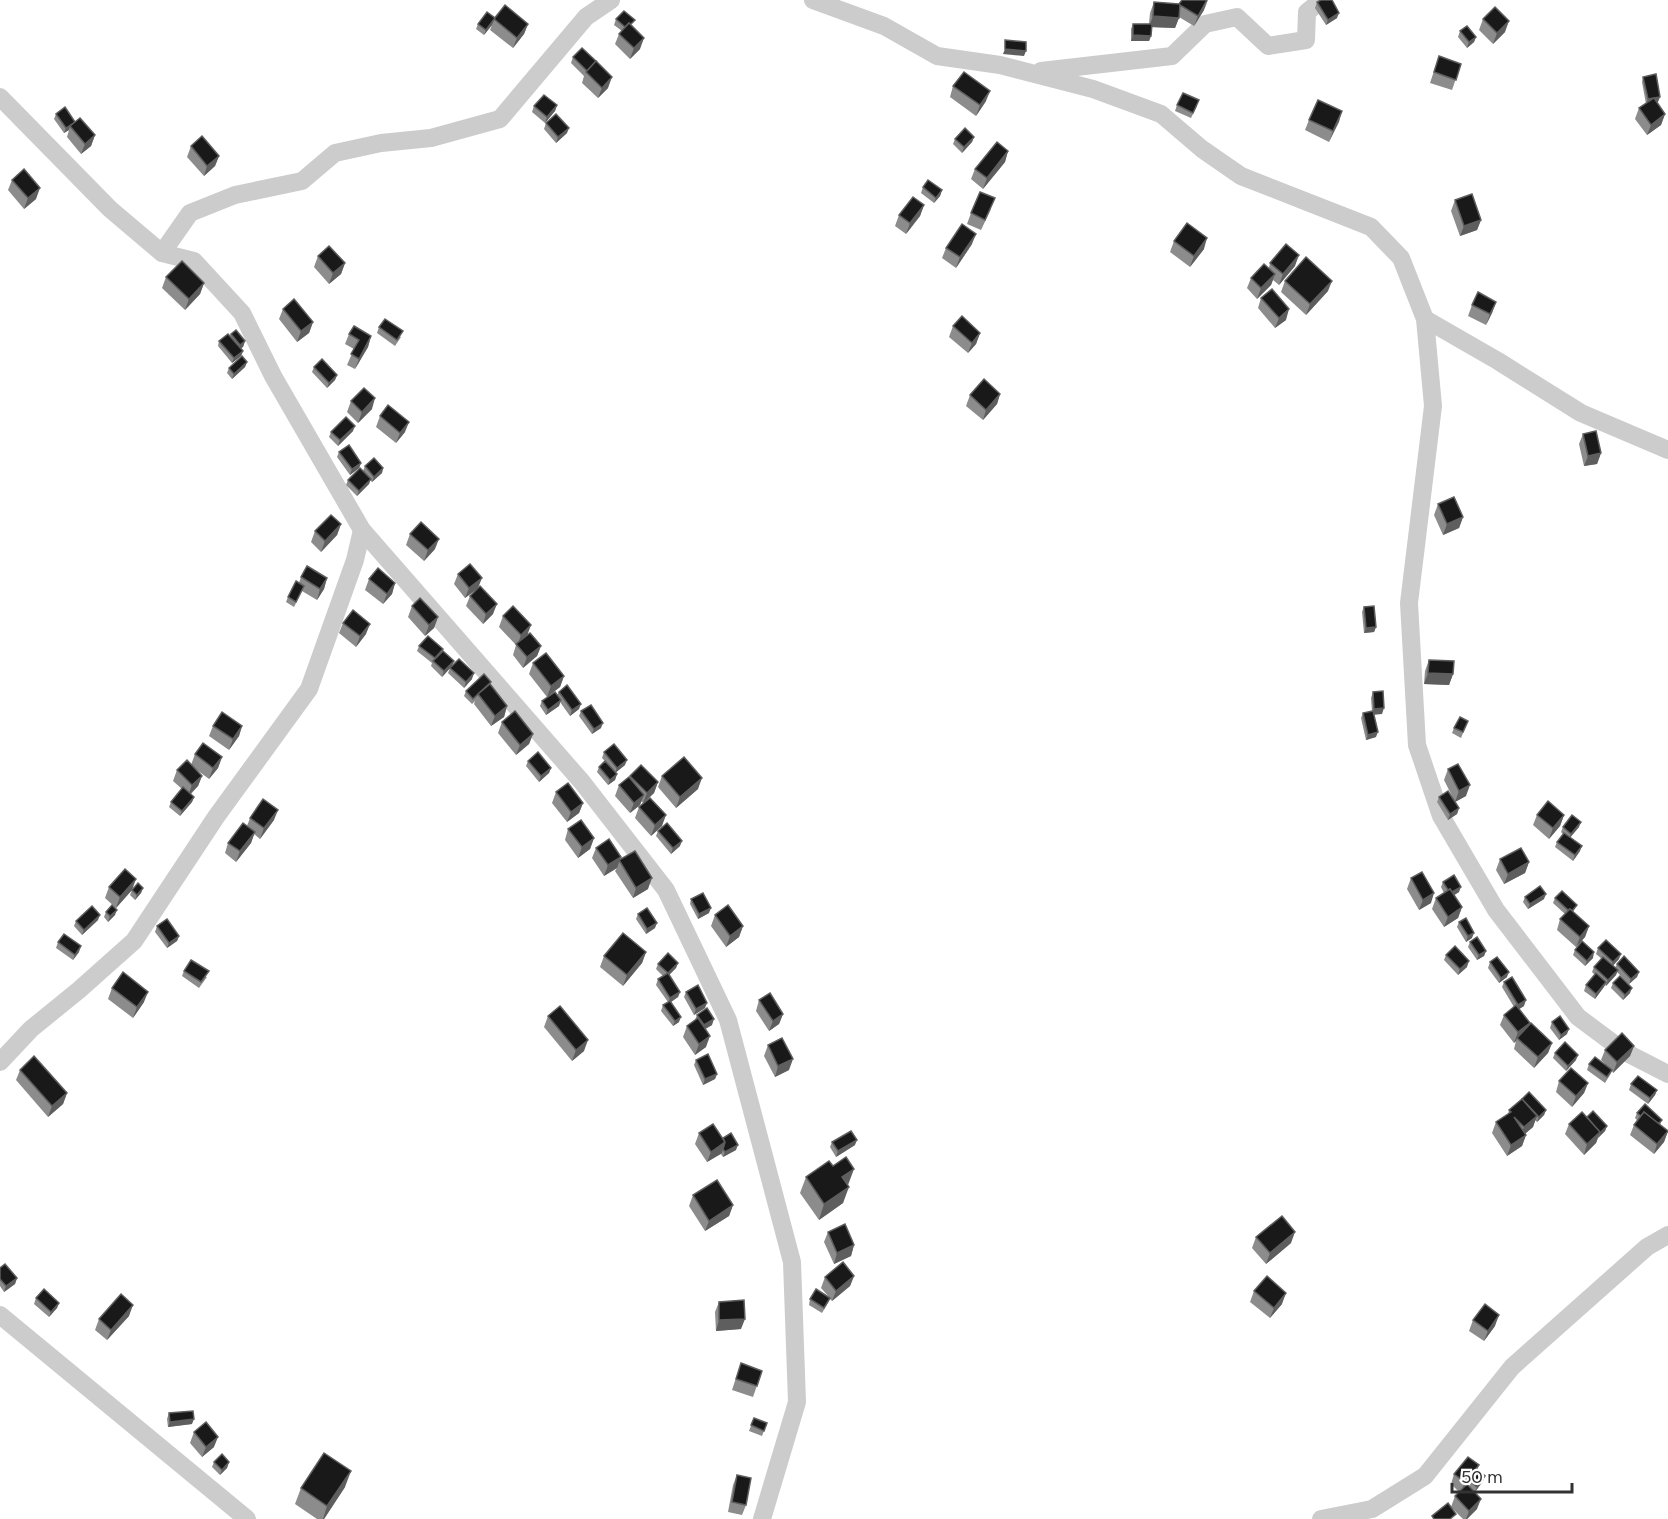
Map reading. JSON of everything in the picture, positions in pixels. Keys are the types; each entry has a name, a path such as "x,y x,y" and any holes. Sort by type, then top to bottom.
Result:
{"street":[{"path":"162,253 190,213 235,195 302,181 335,153 381,143 431,138 500,119 586,17 611,0"},
{"path":"813,0 884,26 937,56 1000,65 1093,88 1161,114 1202,149 1241,176 1371,227 1401,258 1425,319 1433,406 1409,603 1416,746 1441,816 1496,910 1578,1017 1625,1052 1668,1074"},
{"path":"1027,72 1172,56 1205,24 1237,17 1268,46 1306,40 1307,12 1322,0"},
{"path":"0,97 110,209 162,253 194,261 242,313 273,376 362,530 582,782 666,890 728,1020 792,1262 797,1402 762,1519"},
{"path":"1425,319 1581,413 1668,450"},
{"path":"0,1062 31,1029 134,941 216,817 309,689 355,560 362,530"},
{"path":"1321,1519 1372,1509 1425,1476 1512,1367 1647,1247 1668,1235"},
{"path":"0,1315 247,1519"}],"building":[{"path":"1182,0 1207,0 1198,16 1180,5 1179,18 1153,16 1154,2 1179,4"},
{"path":"1332,0 1339,13 1328,20 1317,2"},
{"path":"505,5 528,24 517,38 494,19"},
{"path":"1495,7 1509,21 1497,33 1483,19"},
{"path":"624,11 635,20 625,27 616,19"},
{"path":"487,12 495,18 486,30 478,24"},
{"path":"629,23 644,38 634,48 619,34"},
{"path":"1133,24 1152,24 1151,36 1133,35"},
{"path":"1467,26 1476,37 1469,42 1460,31"},
{"path":"1005,40 1026,42 1026,51 1005,49"},
{"path":"582,48 596,61 587,71 573,57"},
{"path":"1439,56 1461,64 1456,80 1434,72"},
{"path":"596,61 612,77 602,88 586,72"},
{"path":"964,72 990,91 980,105 953,86"},
{"path":"1656,74 1660,97 1648,99 1643,77"},
{"path":"1183,93 1199,100 1193,113 1177,105"},
{"path":"544,95 557,105 547,117 534,106"},
{"path":"1654,98 1665,114 1651,125 1639,108"},
{"path":"1318,100 1342,111 1333,131 1309,120"},
{"path":"65,107 75,122 66,128 56,114"},
{"path":"556,114 569,128 558,137 546,123"},
{"path":"80,118 95,135 85,144 70,126"},
{"path":"965,128 974,137 964,147 955,139"},
{"path":"202,136 219,156 207,166 191,146"},
{"path":"997,142 1008,151 987,178 975,169"},
{"path":"24,169 40,188 28,198 12,180"},
{"path":"928,180 942,190 936,198 923,187"},
{"path":"980,192 995,198 985,220 971,213"},
{"path":"1472,194 1481,220 1464,226 1455,200"},
{"path":"913,197 924,205 910,223 899,215"},
{"path":"1187,223 1207,238 1194,256 1174,241"},
{"path":"962,224 976,234 960,257 946,248"},
{"path":"1286,244 1299,255 1283,274 1270,263"},
{"path":"329,246 345,263 333,273 318,256"},
{"path":"1306,257 1332,281 1310,304 1285,281"},
{"path":"182,261 204,283 189,299 166,277"},
{"path":"1264,264 1275,274 1261,288 1251,278"},
{"path":"1272,289 1289,309 1279,318 1261,298"},
{"path":"1478,292 1496,302 1490,314 1472,305"},
{"path":"294,299 313,322 301,331 283,309"},
{"path":"962,316 980,333 972,343 953,326"},
{"path":"385,319 403,331 397,340 379,327"},
{"path":"354,326 371,336 359,359 351,354 359,340 349,334"},
{"path":"236,330 245,341 240,345 231,334"},
{"path":"228,334 243,351 234,358 219,341"},
{"path":"242,356 247,362 234,374 229,368"},
{"path":"322,359 337,375 329,383 314,367"},
{"path":"984,379 1000,394 986,410 970,395"},
{"path":"364,388 375,398 362,412 351,401"},
{"path":"388,405 409,422 400,433 380,416"},
{"path":"346,417 355,426 340,440 331,432"},
{"path":"1596,431 1601,453 1588,456 1583,434"},
{"path":"349,445 361,463 352,469 339,452"},
{"path":"374,458 383,468 374,477 365,466"},
{"path":"360,468 371,479 359,491 348,480"},
{"path":"1454,497 1463,517 1447,524 1438,504"},
{"path":"331,515 341,524 325,541 315,531"},
{"path":"421,522 439,539 428,550 410,534"},
{"path":"470,564 482,578 469,588 458,574"},
{"path":"307,566 327,578 320,589 301,577"},
{"path":"378,568 395,583 387,594 369,579"},
{"path":"296,581 304,586 296,602 288,597"},
{"path":"480,586 497,604 486,614 470,596"},
{"path":"420,598 438,617 429,625 412,606"},
{"path":"513,606 531,625 521,635 503,616"},
{"path":"1374,606 1376,627 1366,628 1364,607"},
{"path":"353,610 370,624 360,636 343,623"},
{"path":"530,633 541,646 527,657 516,644"},
{"path":"428,636 443,649 435,658 419,646"},
{"path":"443,651 454,661 444,671 433,661"},
{"path":"546,653 564,676 551,686 533,663"},
{"path":"459,659 474,673 466,682 450,668"},
{"path":"1429,660 1454,661 1453,674 1428,673"},
{"path":"484,674 491,682 473,699 466,691"},
{"path":"490,684 507,706 495,716 478,694"},
{"path":"567,685 581,704 572,710 559,692"},
{"path":"1383,691 1384,708 1374,709 1373,692"},
{"path":"555,692 561,700 548,710 542,701"},
{"path":"591,705 603,723 594,729 581,711"},
{"path":"515,711 533,734 520,745 502,722"},
{"path":"1373,711 1378,732 1368,735 1363,713"},
{"path":"222,712 242,726 233,739 213,726"},
{"path":"1460,717 1468,721 1463,732 1454,728"},
{"path":"203,743 222,757 213,768 195,754"},
{"path":"614,744 627,760 617,768 604,752"},
{"path":"538,752 551,768 541,776 528,761"},
{"path":"684,757 702,778 680,797 662,776"},
{"path":"187,760 202,776 192,785 177,770"},
{"path":"605,761 617,774 610,780 599,767"},
{"path":"1458,764 1470,785 1459,791 1448,769"},
{"path":"641,765 658,782 647,793 630,776"},
{"path":"629,777 644,795 634,803 619,785"},
{"path":"568,783 583,803 571,812 556,792"},
{"path":"183,787 194,797 182,811 171,802"},
{"path":"1448,791 1459,808 1450,814 1439,797"},
{"path":"650,798 666,815 655,825 639,807"},
{"path":"263,799 278,810 264,828 250,818"},
{"path":"1548,801 1564,815 1553,828 1537,815"},
{"path":"1572,815 1581,822 1571,834 1563,827"},
{"path":"581,820 594,838 582,847 568,829"},
{"path":"243,823 255,832 240,851 228,843"},
{"path":"667,823 682,841 673,848 658,831"},
{"path":"1564,833 1582,846 1575,855 1557,842"},
{"path":"609,839 621,857 608,865 596,848"},
{"path":"1521,848 1529,862 1508,874 1500,859"},
{"path":"635,851 652,878 636,888 619,860"},
{"path":"125,869 136,879 120,897 109,887"},
{"path":"1422,872 1434,893 1423,900 1411,878"},
{"path":"1454,875 1461,887 1452,892 1443,882"},
{"path":"138,883 143,888 137,895 132,890"},
{"path":"1540,886 1546,894 1530,904 1525,897"},
{"path":"1450,889 1462,907 1448,917 1436,898"},
{"path":"1562,891 1577,905 1572,911 1555,898"},
{"path":"703,893 711,908 699,914 691,899"},
{"path":"112,905 117,910 110,916 106,912"},
{"path":"728,905 743,926 730,936 715,915"},
{"path":"92,906 100,915 84,930 76,921"},
{"path":"647,908 657,923 647,929 638,914"},
{"path":"1570,909 1589,926 1580,937 1560,919"},
{"path":"1466,918 1474,933 1468,936 1459,922"},
{"path":"167,919 179,936 169,943 157,926"},
{"path":"623,933 646,952 627,975 604,956"},
{"path":"64,934 81,946 75,955 58,942"},
{"path":"1477,937 1486,951 1479,955 1470,942"},
{"path":"1606,940 1621,954 1613,962 1598,948"},
{"path":"1582,941 1594,952 1587,961 1575,950"},
{"path":"1455,946 1469,961 1460,969 1446,955"},
{"path":"668,953 678,963 668,973 658,964"},
{"path":"1624,956 1639,972 1631,979 1617,964"},
{"path":"1497,957 1509,972 1501,978 1490,962"},
{"path":"1603,957 1618,970 1608,980 1594,967"},
{"path":"191,960 209,971 201,982 184,971"},
{"path":"123,972 148,992 137,1007 112,988"},
{"path":"668,973 680,992 670,998 658,979"},
{"path":"1596,973 1606,982 1596,994 1586,985"},
{"path":"1620,976 1632,988 1625,995 1613,983"},
{"path":"1512,977 1526,1000 1518,1005 1504,982"},
{"path":"698,985 707,1003 696,1009 686,992"},
{"path":"770,993 783,1014 773,1021 759,1000"},
{"path":"670,1001 681,1017 675,1021 663,1005"},
{"path":"1516,1005 1530,1023 1518,1032 1504,1015"},
{"path":"560,1006 588,1040 576,1050 548,1016"},
{"path":"707,1008 714,1019 704,1025 697,1015"},
{"path":"1560,1016 1569,1029 1561,1035 1552,1022"},
{"path":"698,1018 710,1036 699,1044 687,1026"},
{"path":"1531,1023 1552,1043 1538,1057 1517,1038"},
{"path":"1622,1033 1634,1046 1617,1062 1605,1050"},
{"path":"782,1038 793,1059 778,1066 768,1045"},
{"path":"1565,1042 1578,1055 1568,1066 1555,1053"},
{"path":"708,1054 717,1074 705,1079 696,1060"},
{"path":"34,1056 67,1093 52,1106 20,1070"},
{"path":"1595,1057 1612,1070 1607,1077 1589,1064"},
{"path":"1571,1068 1588,1083 1576,1096 1559,1081"},
{"path":"1638,1076 1657,1090 1650,1098 1631,1084"},
{"path":"1529,1092 1546,1110 1539,1117 1522,1099"},
{"path":"1522,1099 1537,1116 1524,1127 1514,1117 1526,1135 1511,1145 1496,1122 1511,1112 1509,1110"},
{"path":"1645,1104 1662,1120 1658,1124 1644,1112 1641,1116 1637,1113"},
{"path":"1593,1111 1607,1126 1600,1133 1587,1117"},
{"path":"1582,1112 1600,1132 1587,1144 1569,1124"},
{"path":"1644,1112 1668,1131 1657,1144 1634,1125"},
{"path":"713,1124 725,1142 711,1152 699,1133"},
{"path":"851,1131 857,1140 838,1151 832,1142"},
{"path":"731,1133 738,1145 725,1152 723,1138"},
{"path":"846,1157 854,1169 842,1177 849,1187 824,1204 806,1177 829,1161 833,1166"},
{"path":"717,1180 733,1205 709,1221 693,1195"},
{"path":"1282,1216 1295,1232 1270,1253 1256,1237"},
{"path":"845,1224 854,1245 837,1253 828,1232"},
{"path":"843,1262 854,1276 836,1291 825,1277"},
{"path":"5,1264 17,1278 6,1286 0,1279 0,1268"},
{"path":"1267,1276 1286,1293 1274,1308 1254,1291"},
{"path":"44,1289 59,1303 51,1312 36,1298"},
{"path":"816,1289 830,1298 824,1308 810,1299"},
{"path":"121,1294 133,1305 111,1330 99,1319"},
{"path":"744,1300 745,1319 719,1320 719,1302"},
{"path":"1485,1304 1499,1315 1488,1331 1473,1320"},
{"path":"741,1363 762,1371 757,1386 736,1379"},
{"path":"193,1411 194,1419 170,1422 169,1413"},
{"path":"754,1418 767,1423 764,1431 751,1425"},
{"path":"206,1422 218,1437 206,1447 194,1432"},
{"path":"324,1453 351,1471 327,1506 301,1488"},
{"path":"222,1454 229,1462 222,1470 214,1462"},
{"path":"1468,1457 1479,1465 1465,1482 1454,1474"},
{"path":"1479,1471 1485,1476 1477,1487 1471,1482"},
{"path":"737,1475 751,1478 746,1505 732,1502"},
{"path":"1467,1484 1481,1499 1469,1511 1455,1496"},
{"path":"1448,1503 1456,1514 1450,1519 1434,1519 1432,1516"}]}
